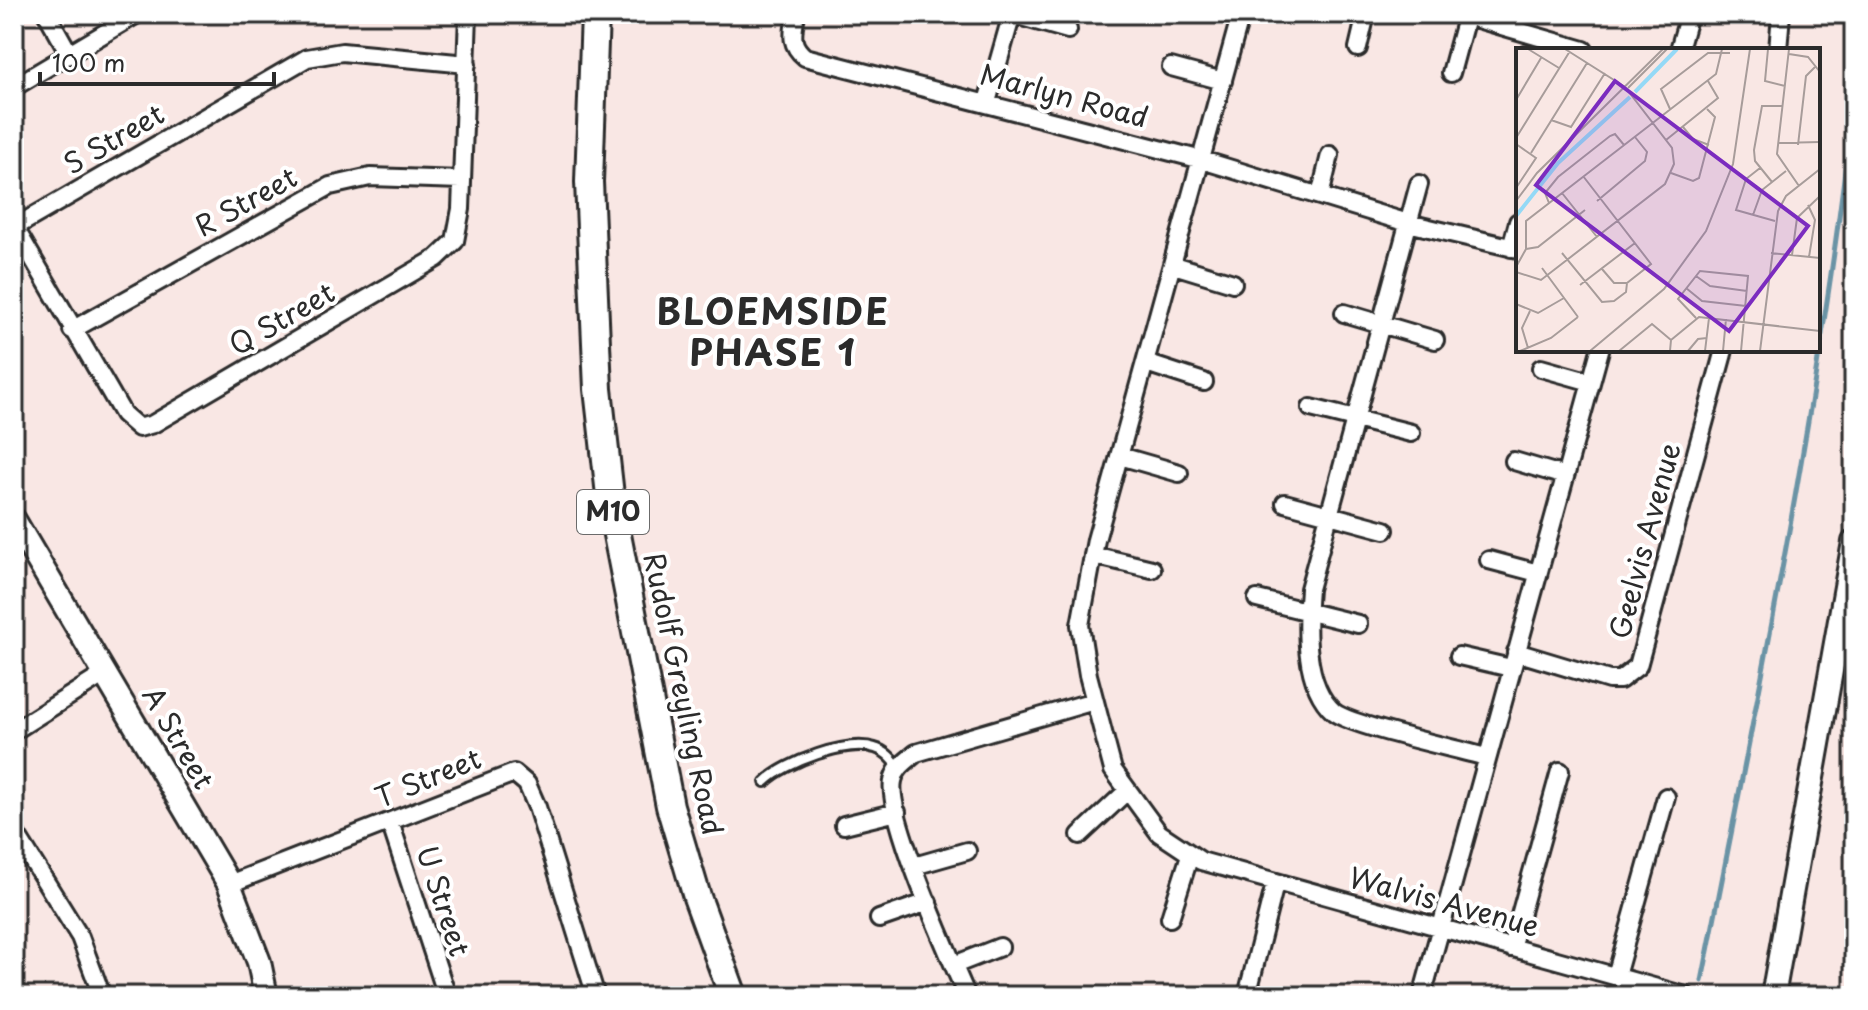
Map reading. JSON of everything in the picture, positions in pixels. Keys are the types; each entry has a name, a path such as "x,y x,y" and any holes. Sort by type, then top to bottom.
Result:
{"main road":[{"name":"Rudolf Greyling Road","path":"595,14 589,182 598,389 611,504 670,806 697,897 733,996"}],"street":[{"path":"47,14 70,55"},
{"path":"14,87 137,14"},
{"name":"Q Street","path":"14,227 123,414 139,428 145,427 437,258 455,241 462,180 468,14"},
{"name":"Marlyn Road","path":"796,14 792,41 795,49 805,57 987,102 1202,160 1408,223 1514,248"},
{"path":"987,102 1012,14 1068,30"},
{"name":"Walvis Avenue","path":"1241,14 1093,555 1080,625 1094,701 1113,770 1159,833 1190,855 1275,884 1686,996"},
{"path":"1358,48 1366,14"},
{"path":"1680,48 1689,14"},
{"path":"1778,48 1781,14"},
{"path":"1451,73 1465,15 1562,47"},
{"name":"S Street","path":"14,227 307,58 342,52 467,64"},
{"path":"1171,67 1223,81"},
{"path":"1320,196 1330,155"},
{"name":"R Street","path":"72,330 301,199 330,186 370,177 462,180"},
{"path":"1419,184 1309,589 1307,652 1322,697 1331,710 1344,719 1486,757"},
{"path":"1174,265 1233,283"},
{"path":"1344,313 1435,340"},
{"path":"1422,996 1599,352"},
{"name":"Geelvis Avenue","path":"1459,656 1514,660 1609,680 1620,680 1638,666 1723,352"},
{"path":"1146,363 1204,382"},
{"path":"1541,368 1591,382"},
{"path":"1311,408 1411,433"},
{"path":"1120,456 1179,473"},
{"path":"1514,461 1565,476"},
{"path":"1285,503 1385,530"},
{"name":"A Street","path":"14,520 229,884 259,962 266,996"},
{"path":"1771,993 1854,542"},
{"path":"1093,555 1152,569"},
{"path":"1489,560 1538,573"},
{"path":"1257,599 1358,624"},
{"path":"14,731 106,673"},
{"path":"962,995 954,965 914,866 897,812 893,781 899,767 916,753 1094,701"},
{"path":"1511,948 1560,771"},
{"name":"T Street","path":"229,884 514,773 520,777 537,807 596,996"},
{"path":"1080,835 1127,791"},
{"path":"1616,976 1666,797"},
{"path":"844,825 897,812"},
{"name":"U Street","path":"390,822 447,996"},
{"path":"14,831 80,937 102,996"},
{"path":"914,866 967,851"},
{"path":"1170,918 1190,855"},
{"path":"1247,996 1275,884"},
{"path":"879,919 928,902"},
{"path":"954,965 1000,947"}],"lane":[{"path":"765,782 789,765 851,747 873,746 899,767"}],"waterway":[{"path":"1820,344 1854,95"},
{"path":"1702,981 1767,650 1819,352"}],"district":[{"name":"BLOEMSIDE PHASE 1","path":"773,332"}]}
